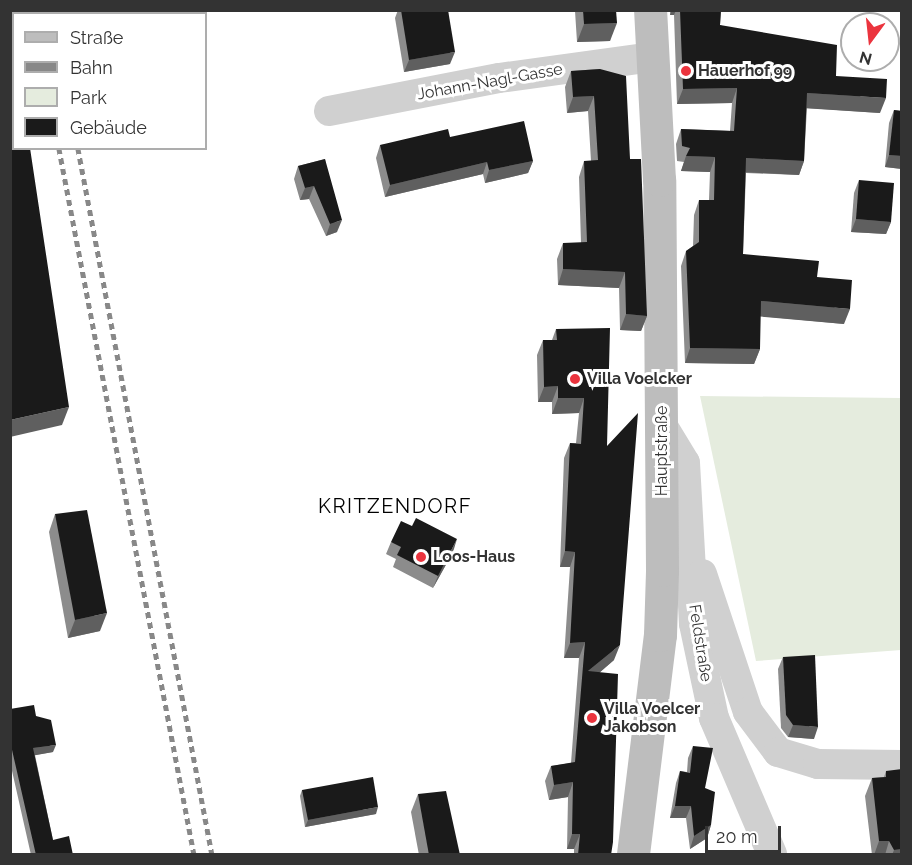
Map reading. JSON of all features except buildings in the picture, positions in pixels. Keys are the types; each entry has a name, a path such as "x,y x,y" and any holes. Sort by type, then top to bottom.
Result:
{"main road":[{"name":"Hauptstraße","path":"633,855 660,635 662,425 650,10"}],"street":[{"name":"Johann-Nagl-Gasse","path":"329,111 499,78 652,57"},
{"name":"Feldstraße","path":"662,425 685,462 694,624 714,718 772,855"},
{"path":"688,531 748,712 778,752 818,764 902,765"}],"green space":[{"path":"700,396 901,398 901,650 756,661"}],"railway":[{"path":"59,150 194,854"},
{"path":"78,150 212,854"}],"place":[{"name":"Hauerhof 99","path":"686,71"},
{"name":"Villa Voelcker","path":"575,379"},
{"name":"Loos-Haus","path":"421,557"},
{"name":"Villa Voelcer Jakobson","path":"592,718"}],"district":[{"name":"KRITZENDORF","path":"395,506"}]}
